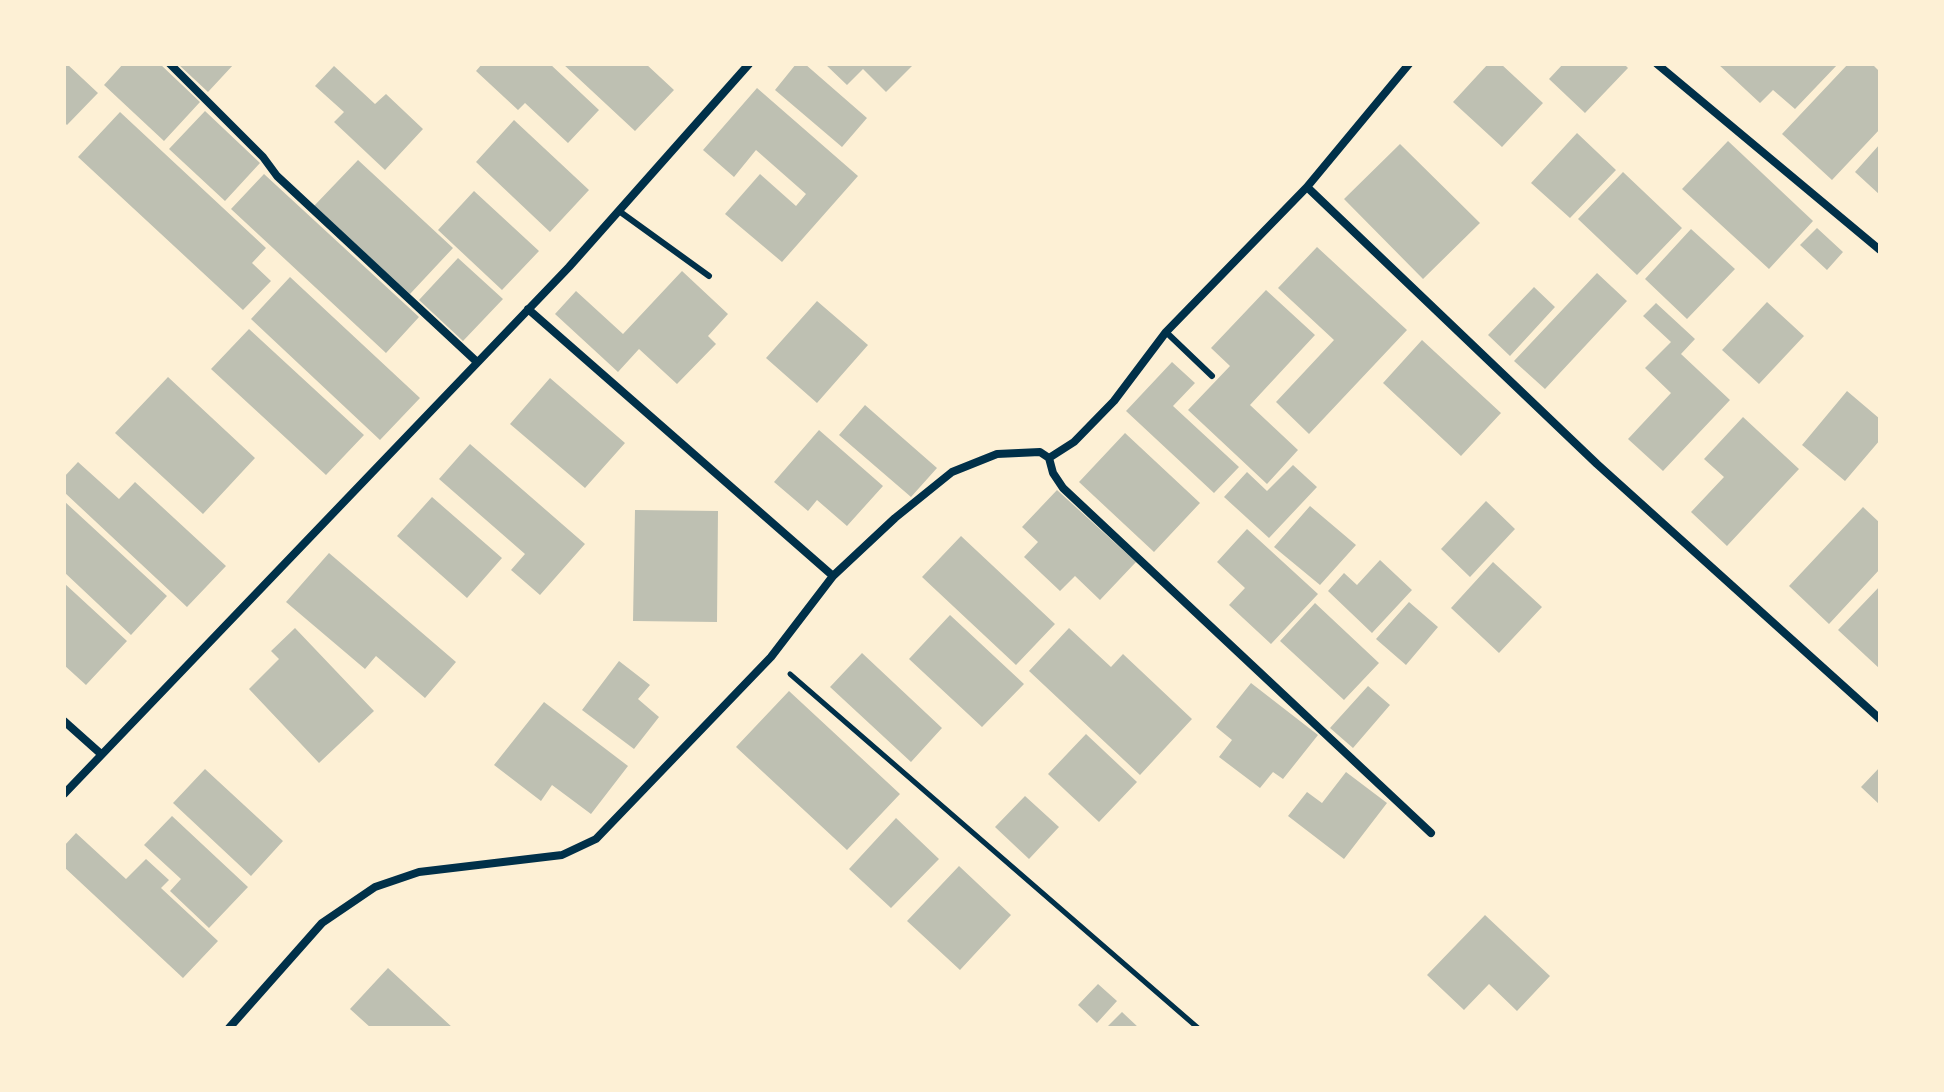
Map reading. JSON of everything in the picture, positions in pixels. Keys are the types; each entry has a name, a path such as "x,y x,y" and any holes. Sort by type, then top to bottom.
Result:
{"street":[{"path":"170,64 263,157 277,176 477,362"},
{"path":"64,794 528,309 749,64"},
{"path":"1049,458 1074,442 1114,401 1166,332 1307,187 1409,64"},
{"path":"1657,64 1880,250"},
{"path":"1307,187 1597,464 1880,719"},
{"path":"528,309 833,576"},
{"path":"229,1028 322,923 375,887 419,872 562,855 596,839 771,657 833,576 895,518 952,472 997,454 1040,452 1049,458 1053,473 1063,488 1431,833"},
{"path":"64,721 101,754"}],"lane":[{"path":"619,211 709,276"},
{"path":"1166,332 1212,376"}],"path":[{"path":"771,657 1198,1028"}],"building":[{"path":"64,64 98,93 67,125 64,122"},
{"path":"123,64 160,64 200,102 164,141 104,85"},
{"path":"178,64 234,64 208,92"},
{"path":"482,64 550,64 599,110 568,143 525,103 518,110 476,71"},
{"path":"563,64 646,64 674,90 635,131"},
{"path":"796,64 805,64 867,118 842,147 775,90"},
{"path":"825,64 914,64 886,92 863,69 847,85"},
{"path":"1488,64 1501,64 1543,103 1502,147 1453,102"},
{"path":"1563,64 1624,64 1628,68 1585,113 1549,79"},
{"path":"1718,64 1838,64 1795,109 1773,90 1760,103"},
{"path":"1848,64 1872,64 1880,72 1880,129 1832,180 1782,134"},
{"path":"334,66 375,104 386,94 423,129 385,170 334,122 344,112 315,86"},
{"path":"757,88 858,176 782,262 725,214 760,174 796,206 806,194 756,150 734,177 703,150"},
{"path":"205,111 260,163 225,201 169,149"},
{"path":"120,112 266,248 252,263 271,281 243,310 78,157"},
{"path":"514,120 589,190 550,232 476,162"},
{"path":"1577,133 1616,170 1570,218 1531,183"},
{"path":"1728,141 1813,221 1769,269 1682,189"},
{"path":"1400,144 1480,223 1423,279 1344,199"},
{"path":"1880,144 1880,195 1855,172"},
{"path":"358,160 453,248 410,294 314,206"},
{"path":"1623,172 1682,228 1637,275 1578,219"},
{"path":"264,174 419,317 386,353 231,209"},
{"path":"474,191 539,251 502,290 438,230"},
{"path":"1817,228 1843,252 1827,270 1800,245"},
{"path":"1691,229 1735,269 1687,319 1645,279"},
{"path":"1317,247 1407,330 1309,434 1276,402 1334,340 1278,288"},
{"path":"458,258 503,299 463,341 419,300"},
{"path":"682,271 728,314 708,336 716,344 677,384 639,349 618,372 555,314 576,291 623,334"},
{"path":"1597,273 1627,301 1545,389 1514,361"},
{"path":"290,277 420,398 380,440 251,319"},
{"path":"1534,287 1555,307 1510,356 1488,335"},
{"path":"1266,290 1315,335 1250,405 1298,450 1267,484 1188,410 1230,366 1211,348"},
{"path":"817,301 868,345 817,403 766,358"},
{"path":"1767,302 1804,336 1759,384 1722,350"},
{"path":"1656,303 1695,339 1681,354 1730,400 1663,471 1628,439 1671,393 1645,368 1671,342 1643,316"},
{"path":"249,329 364,435 326,475 211,369"},
{"path":"1422,340 1501,413 1461,456 1383,383"},
{"path":"1172,362 1195,383 1173,406 1239,467 1214,493 1126,411"},
{"path":"168,377 255,458 203,514 115,433"},
{"path":"550,378 625,443 585,488 510,424"},
{"path":"1847,391 1880,419 1880,440 1845,481 1802,445"},
{"path":"865,405 937,468 911,497 839,435"},
{"path":"1743,417 1799,469 1727,546 1691,512 1724,477 1704,459"},
{"path":"819,430 883,486 847,526 817,500 808,511 774,482"},
{"path":"1125,433 1200,503 1154,552 1079,482"},
{"path":"470,444 585,544 540,595 511,570 525,554 439,479"},
{"path":"78,462 119,499 135,482 226,566 187,607 64,492 64,477"},
{"path":"1293,465 1317,487 1269,538 1224,497 1247,472 1267,491"},
{"path":"1057,490 1136,562 1100,600 1075,576 1060,591 1024,557 1038,542 1022,527"},
{"path":"432,497 502,558 467,598 397,536"},
{"path":"64,501 167,596 131,635 64,572"},
{"path":"1486,501 1515,529 1470,577 1441,549"},
{"path":"1310,506 1356,545 1320,585 1274,547"},
{"path":"1863,507 1880,523 1880,569 1829,624 1789,586"},
{"path":"635,510 718,511 717,622 633,621"},
{"path":"1247,529 1318,594 1271,644 1229,605 1245,588 1217,562"},
{"path":"961,536 1055,624 1016,665 922,577"},
{"path":"329,553 456,662 425,698 376,656 365,669 286,602"},
{"path":"1380,560 1412,590 1372,633 1328,591 1344,573 1357,585"},
{"path":"1493,562 1542,607 1499,653 1451,608"},
{"path":"64,583 127,641 86,685 64,665"},
{"path":"1880,586 1880,669 1838,630"},
{"path":"1409,602 1438,627 1406,665 1376,639"},
{"path":"1315,603 1379,663 1344,700 1280,641"},
{"path":"950,615 1024,684 982,727 909,659"},
{"path":"295,628 374,711 319,763 249,689 279,659 271,651"},
{"path":"1069,628 1111,667 1123,654 1192,719 1140,775 1029,671"},
{"path":"862,653 942,728 911,762 830,687"},
{"path":"619,661 650,685 638,699 659,717 634,749 582,710"},
{"path":"1251,683 1318,735 1283,779 1273,772 1260,788 1219,757 1232,740 1216,727"},
{"path":"1368,686 1390,705 1353,748 1330,728"},
{"path":"789,691 900,794 847,850 736,747"},
{"path":"544,702 628,766 591,814 552,785 541,801 494,765"},
{"path":"1086,734 1137,782 1099,822 1048,774"},
{"path":"1880,767 1880,805 1861,787"},
{"path":"205,769 283,841 251,876 173,803"},
{"path":"1346,772 1387,803 1344,859 1288,816 1307,792 1322,803"},
{"path":"1025,796 1059,827 1029,859 995,827"},
{"path":"172,816 248,887 209,928 170,891 181,879 144,845"},
{"path":"896,818 939,859 891,908 849,869"},
{"path":"76,833 126,879 146,859 169,880 161,888 218,941 183,978 64,867 64,846"},
{"path":"959,866 1011,915 960,970 907,921"},
{"path":"1485,915 1550,976 1517,1011 1489,984 1464,1010 1427,975"},
{"path":"388,968 453,1028 371,1028 350,1009"},
{"path":"1098,984 1117,1001 1097,1023 1078,1005"},
{"path":"1122,1012 1139,1028 1106,1028"}]}
